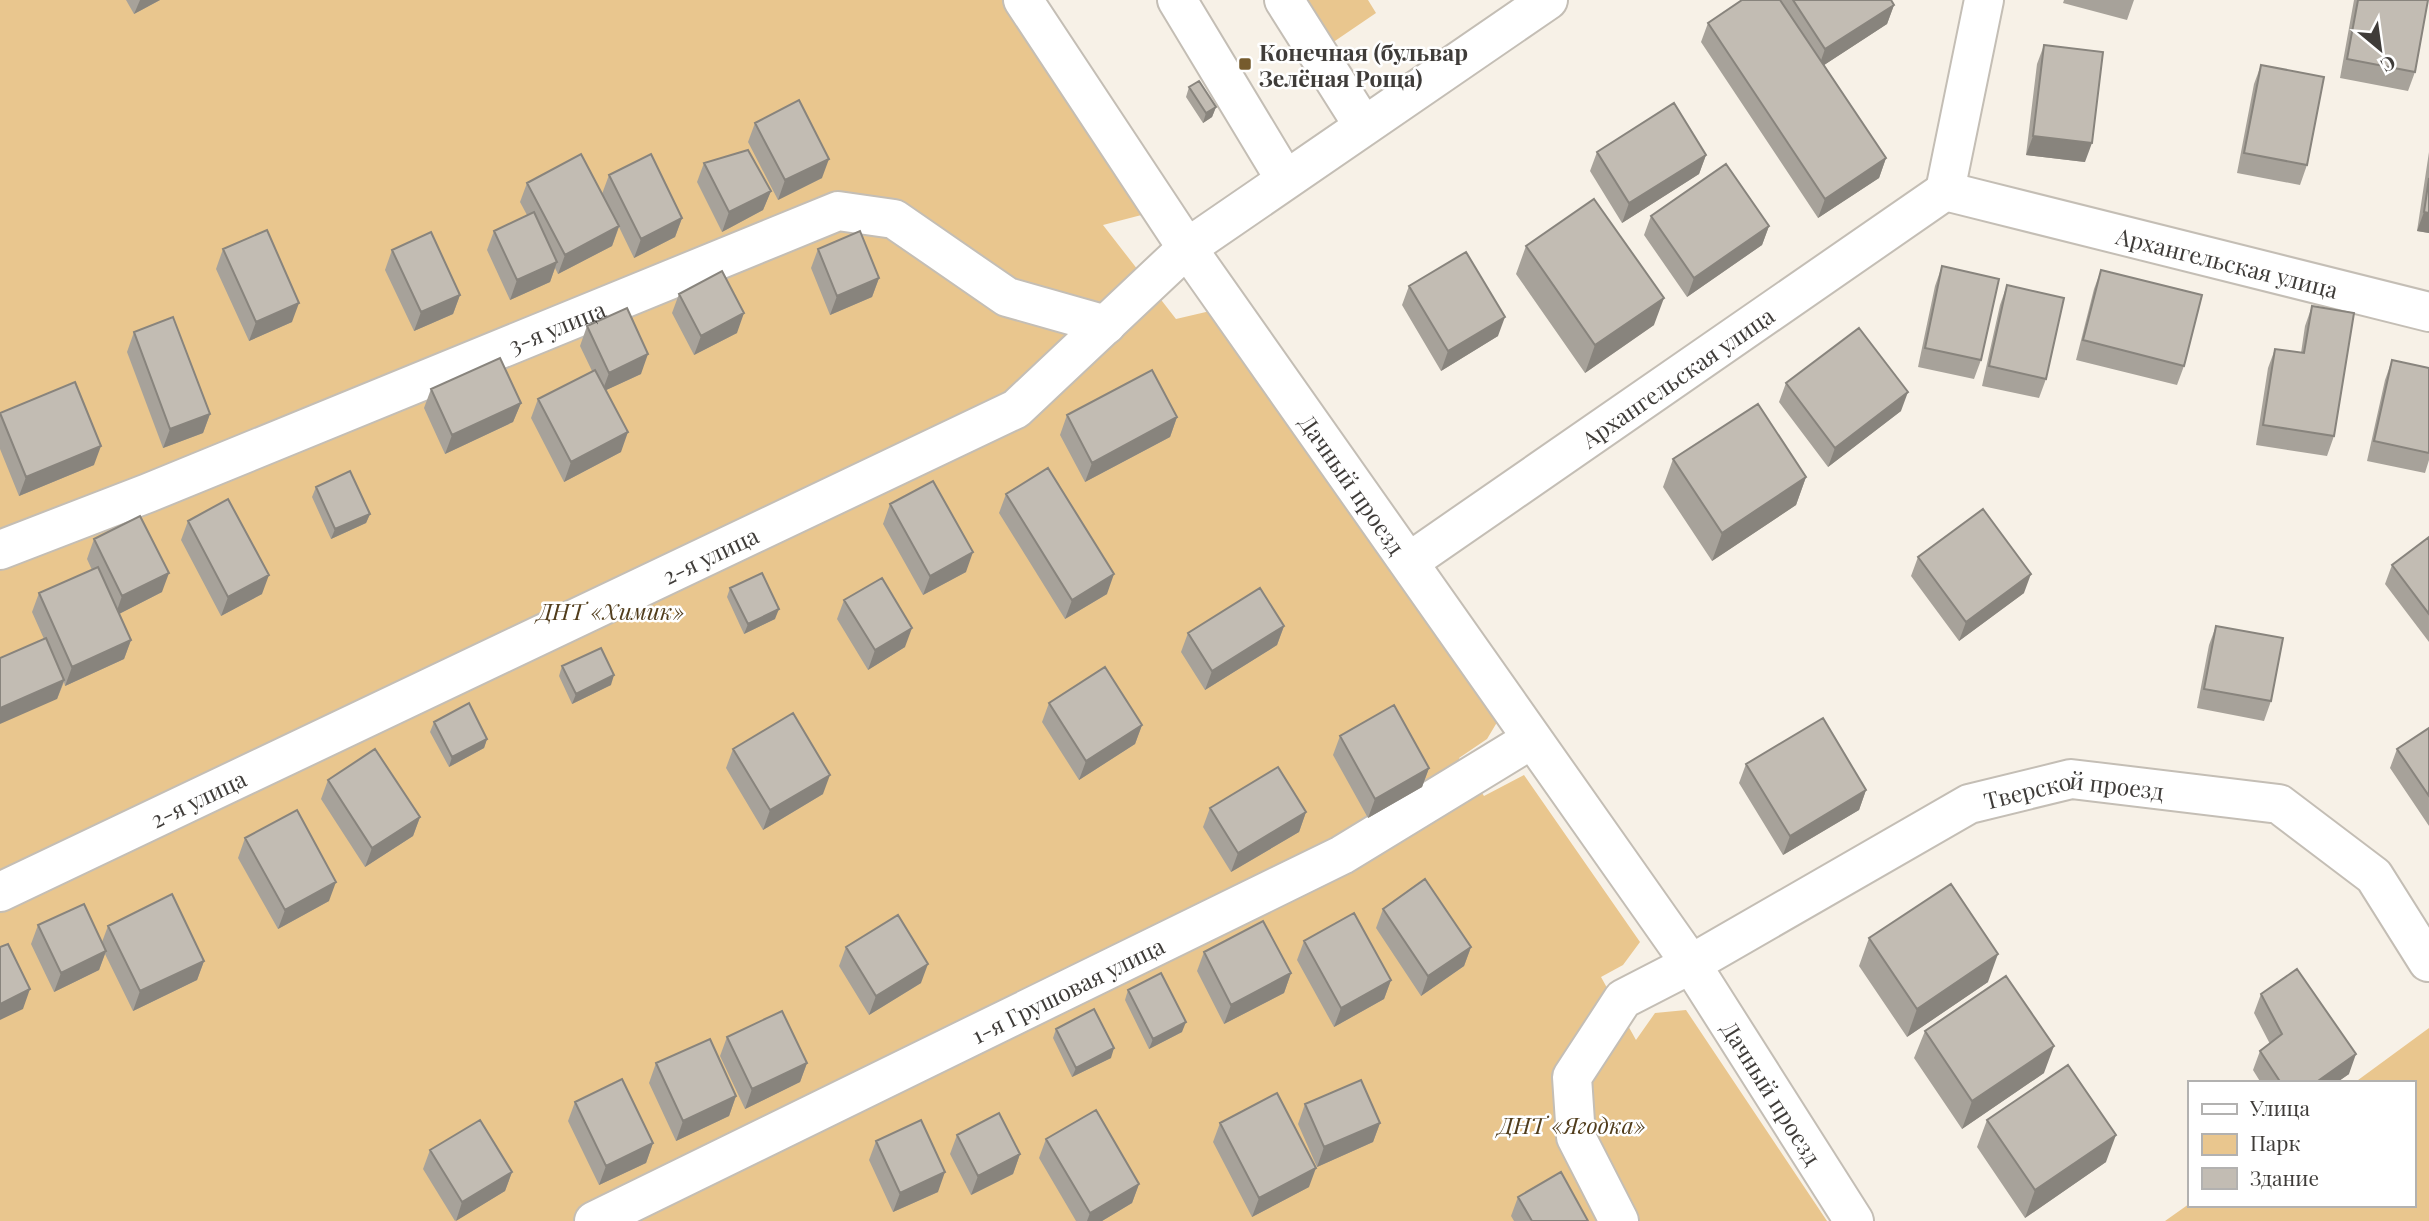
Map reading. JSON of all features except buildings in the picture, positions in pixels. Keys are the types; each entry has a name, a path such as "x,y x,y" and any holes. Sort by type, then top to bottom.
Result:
{"street":[{"name":"Дачный проезд","path":"1023,0 1187,248 1691,964 1854,1221"},
{"path":"1177,0 1285,179"},
{"path":"1284,0 1363,125"},
{"name":"2-я улица","path":"0,892 1016,410 1187,248 1548,0"},
{"path":"1945,191 1984,0"},
{"name":"Архангельская улица","path":"1409,562 1945,191 2429,312"},
{"name":"3-я улица","path":"0,550 148,493 838,211 894,219 1007,297 1106,325"},
{"name":"1-я Грушовая улица","path":"594,1221 1342,855 1532,738"},
{"name":"Тверской проезд","path":"1691,964 1969,804 2071,779 2279,804 2374,876 2428,962"},
{"path":"1619,1221 1576,1137 1572,1077 1623,999 1691,964"}],"green space":[{"name":"ДНТ «Химик»","path":"0,0 1015,0 1153,212 1103,225 1176,319 1223,308 1499,719 1487,739 1459,758 1484,796 1524,775 1640,942 1623,965 1601,977 1636,1040 1655,1013 1686,1010 1827,1221 0,1221"},
{"path":"1300,0 1368,0 1376,13 1329,45"},
{"path":"2429,1028 2429,1221 2165,1221 2188,1205 2188,1207 2415,1207 2415,1081 2357,1081"}],"place":[{"name":"Конечная (бульвар Зелёная Роща)","path":"1245,64"}],"park label":[{"name":"ДНТ «Ягодка»","path":"1572,1124"}]}
